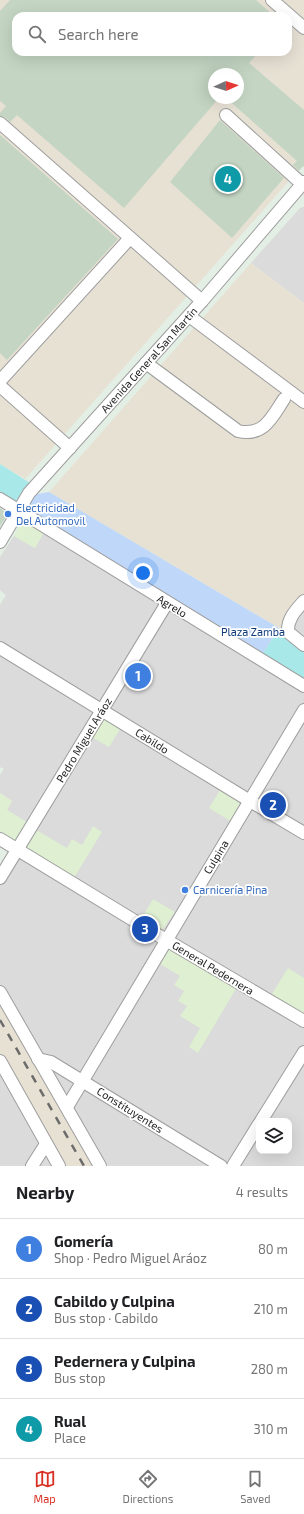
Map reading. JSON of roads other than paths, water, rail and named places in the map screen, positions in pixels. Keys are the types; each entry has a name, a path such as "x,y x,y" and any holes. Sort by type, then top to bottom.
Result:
{"street":[{"path":"272,0 286,12"},
{"path":"292,18 304,28"},
{"path":"226,115 302,187"},
{"path":"0,123 202,301"},
{"name":"Avenida General San Martín","path":"0,542 20,511 29,493 189,316 302,187"},
{"path":"0,381 130,238"},
{"path":"189,316 304,402"},
{"path":"146,363 238,431 252,432 266,425 284,399"},
{"path":"0,386 70,448"},
{"name":"Agrelo","path":"0,499 304,686"},
{"path":"304,601 287,626 288,632 304,644"},
{"name":"Pedro Miguel Aráoz","path":"0,878 167,603"},
{"name":"Cabildo","path":"0,648 304,833"},
{"name":"Culpina","path":"67,1107 304,710"},
{"name":"General Pedernera","path":"0,839 166,940 304,1021"},
{"path":"0,992 100,1166"},
{"path":"263,1118 304,1052"},
{"name":"Constituyentes","path":"38,1059 51,1062 221,1166"},
{"path":"0,1061 59,1166"},
{"path":"233,1166 256,1129"},
{"path":"32,1166 46,1144"}],"railway":[{"path":"0,1020 84,1166"}],"place":[{"name":"Rual","path":"228,179"},
{"name":"Electricidad Del Automovil","path":"8,514"},
{"name":"Gomería","path":"138,676"},
{"name":"Cabildo y Culpina","path":"273,805"},
{"name":"Carnicería Pina","path":"185,890"},
{"name":"Pedernera y Culpina","path":"145,929"}],"park label":[{"name":"Plaza Zamba","path":"253,632"}]}
